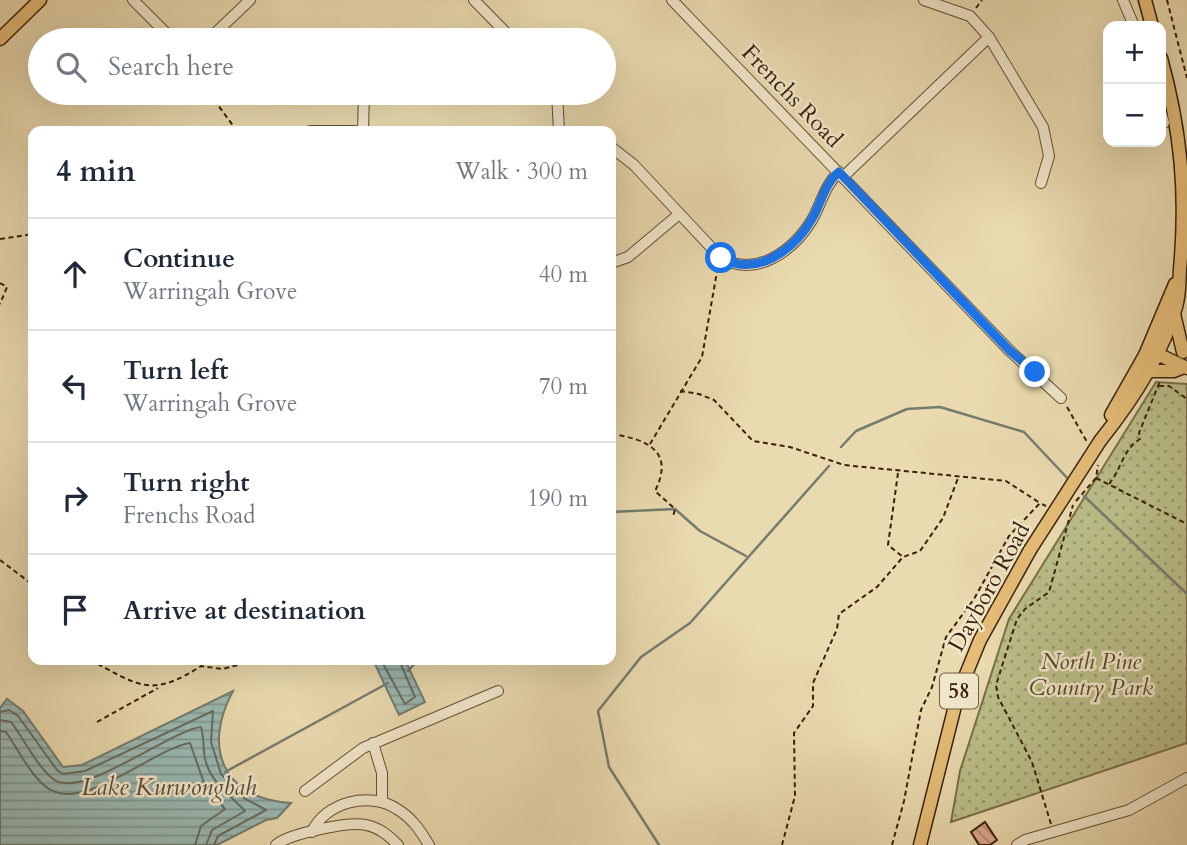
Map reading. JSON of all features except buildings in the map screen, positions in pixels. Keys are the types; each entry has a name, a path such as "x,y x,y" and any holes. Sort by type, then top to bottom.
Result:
{"main road":[{"path":"0,39 40,0"},
{"path":"1145,0 1151,21"},
{"name":"Dayboro Road","path":"920,845 958,694 980,640 1030,550 1100,441 1174,314 1185,226 1184,165 1166,81"},
{"name":"Dayboro Road","path":"1100,441 1154,370 1155,346 1180,274"},
{"path":"1174,314 1185,361"},
{"path":"1155,346 1185,361"},
{"path":"1154,370 1174,371 1185,361"}],"street":[{"path":"133,0 161,28"},
{"path":"221,28 250,0"},
{"path":"474,0 501,28"},
{"name":"Frenchs Road","path":"672,0 1009,350 1061,398"},
{"path":"924,0 971,16 989,37 1043,127 1049,156 1041,183"},
{"path":"1123,0 1132,21"},
{"path":"616,152 634,165 721,258 749,266 780,254 808,226 831,180 841,175 989,37"},
{"path":"363,105 363,126"},
{"path":"557,105 559,126"},
{"path":"616,261 628,257 678,215"},
{"path":"306,791 373,743 498,691"},
{"path":"373,743 382,773 382,802"},
{"path":"1017,845 1053,831 1129,810 1187,779"},
{"path":"312,832 322,815 338,807 353,801 382,802 395,807 416,824 429,845"},
{"path":"276,845 312,832 364,824 385,831 398,845"}],"path":[{"path":"1167,0 1187,78"},
{"path":"218,105 233,126"},
{"path":"0,239 28,235"},
{"path":"650,444 702,357 715,274 721,258"},
{"path":"0,283 8,288 0,304"},
{"path":"1109,484 1133,443 1140,439 1139,433 1158,386 1154,370"},
{"path":"1158,386 1169,386 1187,399"},
{"path":"680,391 714,400 753,441 790,447 844,466 1006,481 1049,508"},
{"path":"616,436 650,444 659,454 663,475 655,491 676,509 673,517"},
{"path":"898,472 888,545 903,557"},
{"path":"782,845 795,796 794,733 813,706 813,683 837,629 839,614 877,587 903,557 920,551 943,518 958,478"},
{"path":"1096,478 1187,524"},
{"path":"1053,831 1032,762 998,697 996,685 1017,619 1025,609 1048,592 1069,525 1069,516 1084,490"},
{"path":"892,845 907,789 921,710 932,687 946,637 974,599 1009,536 1040,503"},
{"path":"0,560 28,581"},
{"path":"100,665 133,682 158,688"},
{"path":"97,722 158,688 178,681 201,666 222,669 238,665"}],"green space":[{"name":"North Pine Country Park","path":"1156,382 1187,384 1187,743 951,822 960,771 1009,619"}],"water":[{"path":"375,665 407,665 425,702 399,715"},
{"name":"Lake Kurwongbah","path":"233,691 219,732 225,767 235,781 249,792 291,803 277,818 266,820 217,845 0,845 0,708 7,699 23,711 63,767 82,765"}],"waterway":[{"path":"841,447 856,431 907,409 940,407 1024,432 1070,481"},
{"path":"659,845 609,767 598,711 641,657 690,623 829,466"},
{"path":"1084,496 1187,594"},
{"path":"616,512 675,509 700,531 746,556"},
{"path":"408,671 413,665"},
{"path":"225,772 388,683"}],"route":[{"path":"721,258 730,263 749,266 780,254 797,240 808,226 831,180 839,172 1009,350 1035,372"}]}
